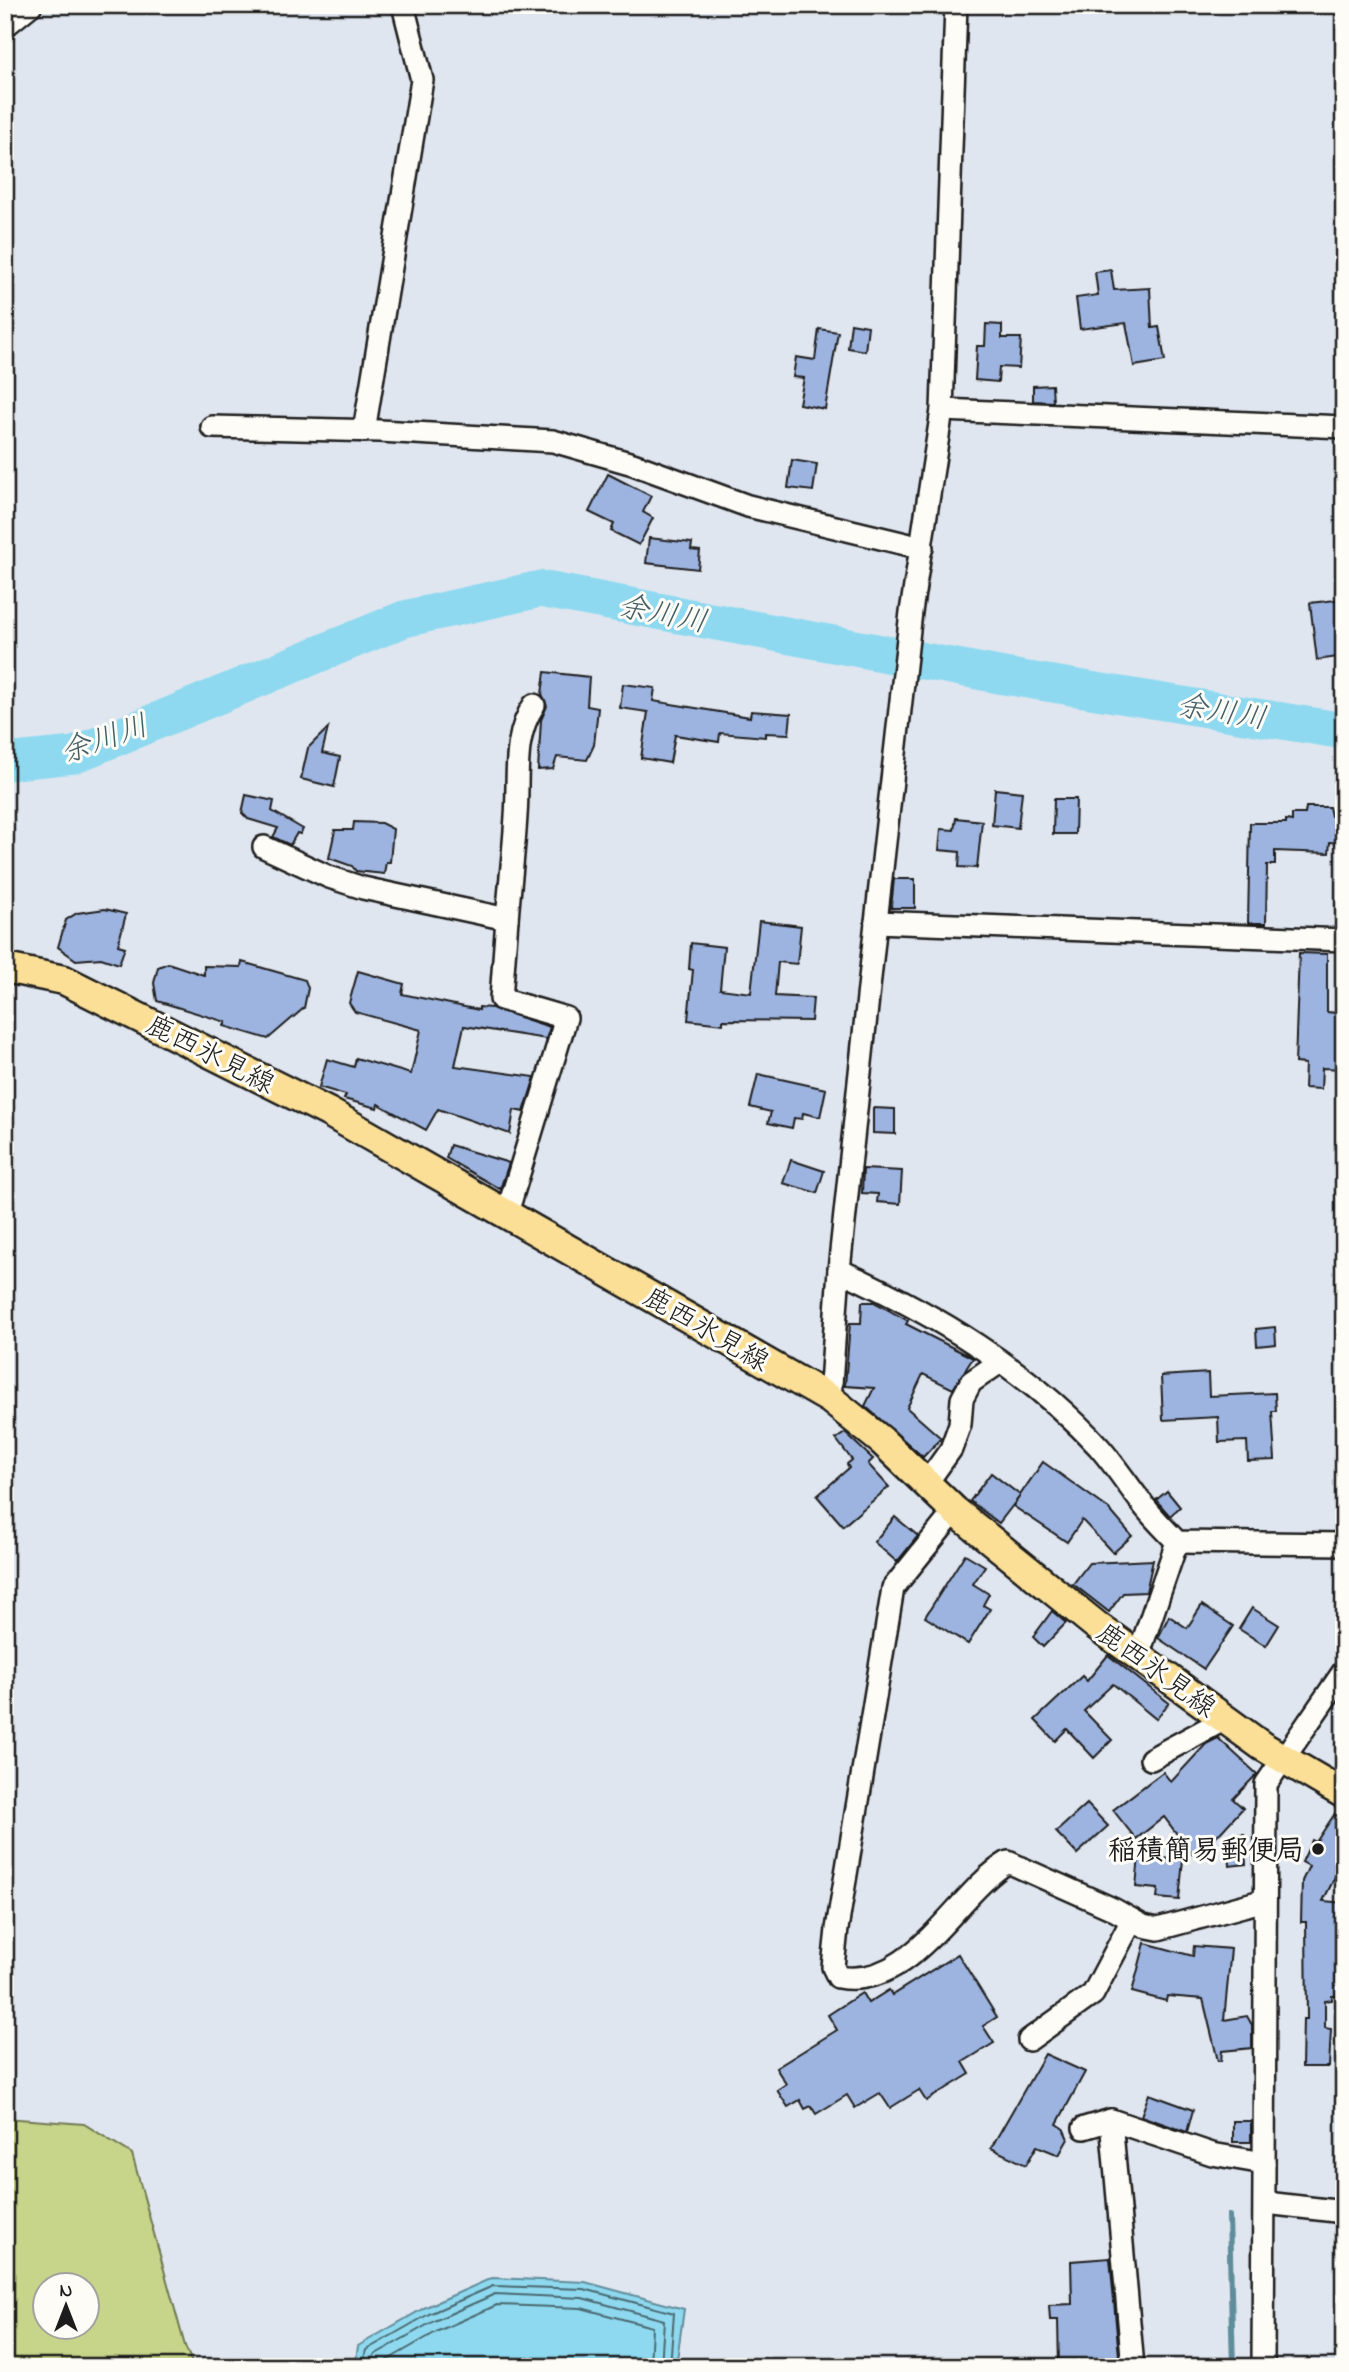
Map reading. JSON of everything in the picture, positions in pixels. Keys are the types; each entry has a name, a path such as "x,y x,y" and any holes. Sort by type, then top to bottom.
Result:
{"main road":[{"name":"鹿西氷見線","path":"5,968 64,980 328,1112 830,1399 882,1441 955,1511 1138,1656 1225,1719 1344,1794"}],"street":[{"path":"5,26 31,5"},
{"path":"364,431 422,80 403,5"},
{"path":"830,1399 839,1270 911,612 942,410 956,5"},
{"path":"942,410 1344,427"},
{"path":"212,427 364,431 553,441 633,464 748,506 922,548"},
{"path":"507,1213 566,1018 501,999 517,813 519,746 524,720 534,705"},
{"path":"264,847 329,877 363,888 507,919"},
{"path":"876,922 1344,940"},
{"path":"839,1270 905,1300 1045,1395 1100,1448 1143,1505 1177,1542 1344,1544"},
{"path":"926,1484 951,1449 960,1424 962,1399 971,1382 1000,1362"},
{"path":"955,1511 893,1588 833,1967 838,1977 852,1980 879,1972 914,1953 948,1922 994,1870 1008,1862 1132,1920 1158,1929 1265,1900"},
{"path":"1138,1656 1177,1542"},
{"path":"1263,2367 1266,2203 1266,1784 1344,1671"},
{"path":"1151,1759 1225,1719"},
{"path":"1029,2040 1093,1994 1132,1920"},
{"path":"1084,2128 1111,2120 1212,2154 1264,2163"},
{"path":"1111,2120 1133,2367"},
{"path":"1266,2203 1344,2212"}],"green space":[{"path":"5,2118 84,2124 132,2154 185,2346 194,2367 5,2367"}],"water":[{"path":"492,2278 585,2282 684,2309 676,2367 355,2367 358,2346 426,2307"}],"building":[{"path":"1111,270 1114,290 1150,288 1152,328 1159,327 1165,361 1134,366 1126,323 1080,329 1076,298 1098,295 1095,272"},
{"path":"851,323 868,326 865,351 848,348"},
{"path":"986,324 1002,325 1002,338 1021,338 1019,368 999,367 998,382 975,380 977,346 985,346"},
{"path":"819,329 838,332 825,409 799,404 804,378 793,377 796,357 815,360"},
{"path":"1052,385 1053,402 1033,401 1033,386"},
{"path":"792,460 817,464 813,491 788,488"},
{"path":"608,474 651,496 643,512 653,518 639,545 611,531 614,524 589,512"},
{"path":"649,538 692,543 691,550 700,551 698,569 646,563"},
{"path":"1344,599 1344,656 1317,660 1310,603"},
{"path":"545,672 589,677 587,706 598,708 594,745 587,760 557,757 553,769 538,770 541,720 547,706 542,694"},
{"path":"623,684 655,688 653,701 750,717 751,711 791,714 789,734 765,733 765,737 720,733 719,742 675,735 670,763 641,758 648,712 620,708"},
{"path":"328,728 322,753 340,757 334,787 301,779 308,748"},
{"path":"995,789 1022,792 1018,828 992,825"},
{"path":"246,795 274,801 272,811 303,829 300,834 297,833 290,845 273,837 278,828 248,819 242,813"},
{"path":"1054,799 1076,799 1075,834 1053,834"},
{"path":"1306,807 1329,807 1331,816 1341,816 1341,843 1330,842 1329,853 1275,851 1275,865 1267,865 1266,923 1248,923 1250,823 1286,823 1286,820 1292,821 1292,814 1305,814"},
{"path":"956,818 982,821 977,868 959,867 960,852 939,850 941,829 954,830"},
{"path":"354,822 381,823 393,829 390,862 386,862 384,874 356,871 352,866 329,858 335,830 353,830"},
{"path":"894,879 915,879 915,908 891,908"},
{"path":"105,909 126,914 118,945 125,947 119,964 101,958 76,960 58,947 66,920 77,913"},
{"path":"759,921 801,926 797,964 778,962 775,996 813,998 811,1021 723,1020 723,1024 688,1020 693,970 689,969 691,943 724,947 720,989 751,993"},
{"path":"1299,953 1327,954 1327,1012 1337,1013 1337,1025 1344,1025 1344,1069 1322,1068 1321,1089 1304,1088 1305,1064 1295,1063"},
{"path":"242,962 305,980 308,988 304,1008 268,1039 224,1026 226,1022 157,1001 154,983 158,967 168,963 204,975 204,966 241,967"},
{"path":"358,971 404,984 402,994 479,1010 479,1007 492,1008 550,1027 546,1039 464,1026 455,1066 535,1077 524,1112 514,1110 510,1134 438,1109 426,1130 378,1104 377,1108 344,1099 346,1095 319,1087 327,1059 354,1067 356,1058 411,1074 421,1030 355,1012 349,1003"},
{"path":"758,1074 826,1089 820,1117 803,1113 802,1119 794,1118 792,1128 768,1123 771,1112 750,1107"},
{"path":"873,1108 895,1109 895,1134 873,1133"},
{"path":"450,1145 509,1163 500,1189 446,1158"},
{"path":"791,1160 824,1171 817,1193 783,1183"},
{"path":"863,1169 902,1171 900,1204 877,1202 878,1194 862,1193"},
{"path":"862,1302 874,1302 908,1321 906,1324 973,1358 953,1389 923,1374 907,1408 941,1438 923,1457 865,1406 874,1388 845,1386 850,1323 861,1323"},
{"path":"1275,1327 1276,1344 1257,1346 1256,1329"},
{"path":"1208,1373 1209,1396 1275,1393 1276,1411 1272,1411 1275,1460 1248,1461 1247,1441 1219,1442 1218,1417 1163,1420 1161,1376"},
{"path":"845,1433 873,1459 868,1464 889,1487 843,1526 817,1496 849,1468 847,1464 852,1460 836,1439"},
{"path":"1043,1462 1109,1509 1132,1536 1113,1553 1082,1520 1067,1542 1013,1506 1020,1496 999,1523 970,1501 991,1473 1020,1495"},
{"path":"1167,1491 1180,1507 1170,1516 1156,1500"},
{"path":"895,1517 918,1536 897,1562 874,1542"},
{"path":"965,1554 985,1566 973,1584 989,1594 983,1605 990,1609 968,1644 925,1617"},
{"path":"1153,1560 1146,1592 1123,1593 1109,1612 1073,1584 1089,1563"},
{"path":"1202,1605 1233,1626 1204,1669 1158,1638 1169,1616 1187,1628"},
{"path":"1252,1608 1279,1625 1266,1646 1239,1629"},
{"path":"1052,1611 1066,1623 1043,1647 1033,1637"},
{"path":"1108,1655 1169,1703 1156,1719 1113,1684 1084,1711 1112,1740 1094,1758 1067,1729 1055,1741 1035,1720 1082,1676 1087,1681"},
{"path":"1218,1738 1257,1774 1233,1799 1243,1808 1221,1832 1192,1854 1164,1817 1136,1839 1113,1810 1163,1772 1171,1782 1206,1744"},
{"path":"1087,1804 1108,1826 1077,1854 1056,1832"},
{"path":"1338,1809 1344,1811 1344,1859 1323,1901 1344,1903 1344,1996 1332,1996 1332,2000 1325,2001 1325,2028 1331,2029 1329,2067 1302,2067 1303,2019 1307,2019 1306,1922 1301,1922 1302,1881 1309,1866 1302,1862 1312,1840 1316,1842"},
{"path":"1244,1834 1246,1864 1230,1866 1228,1835"},
{"path":"1139,1856 1183,1860 1179,1900 1157,1898 1158,1889 1136,1887"},
{"path":"1145,1943 1193,1956 1194,1946 1231,1949 1224,2020 1247,2016 1252,2025 1252,2048 1222,2051 1221,2061 1218,2061 1203,1999 1167,1996 1166,2001 1132,1992"},
{"path":"958,1954 997,2017 983,2026 994,2043 963,2062 970,2074 926,2101 919,2090 890,2108 880,2093 855,2108 847,2095 816,2114 811,2106 805,2109 800,2100 788,2107 777,2090 786,2084 776,2068 837,2030 828,2015 862,1993 868,2003 889,1990 892,1995"},
{"path":"1045,2054 1085,2072 1057,2124 1063,2128 1068,2139 1059,2155 1037,2146 1026,2165 991,2148"},
{"path":"1149,2094 1193,2110 1187,2132 1141,2116"},
{"path":"1233,2121 1251,2121 1251,2142 1233,2142"},
{"path":"1110,2258 1120,2367 1059,2367 1058,2320 1050,2320 1049,2305 1072,2304 1071,2261"}],"waterway":[{"name":"余川川","path":"5,762 74,755 404,619 540,589 1004,676 1344,731"},
{"path":"1229,2216 1233,2367"}],"place":[{"name":"稲積簡易郵便局","path":"1318,1849"}]}
